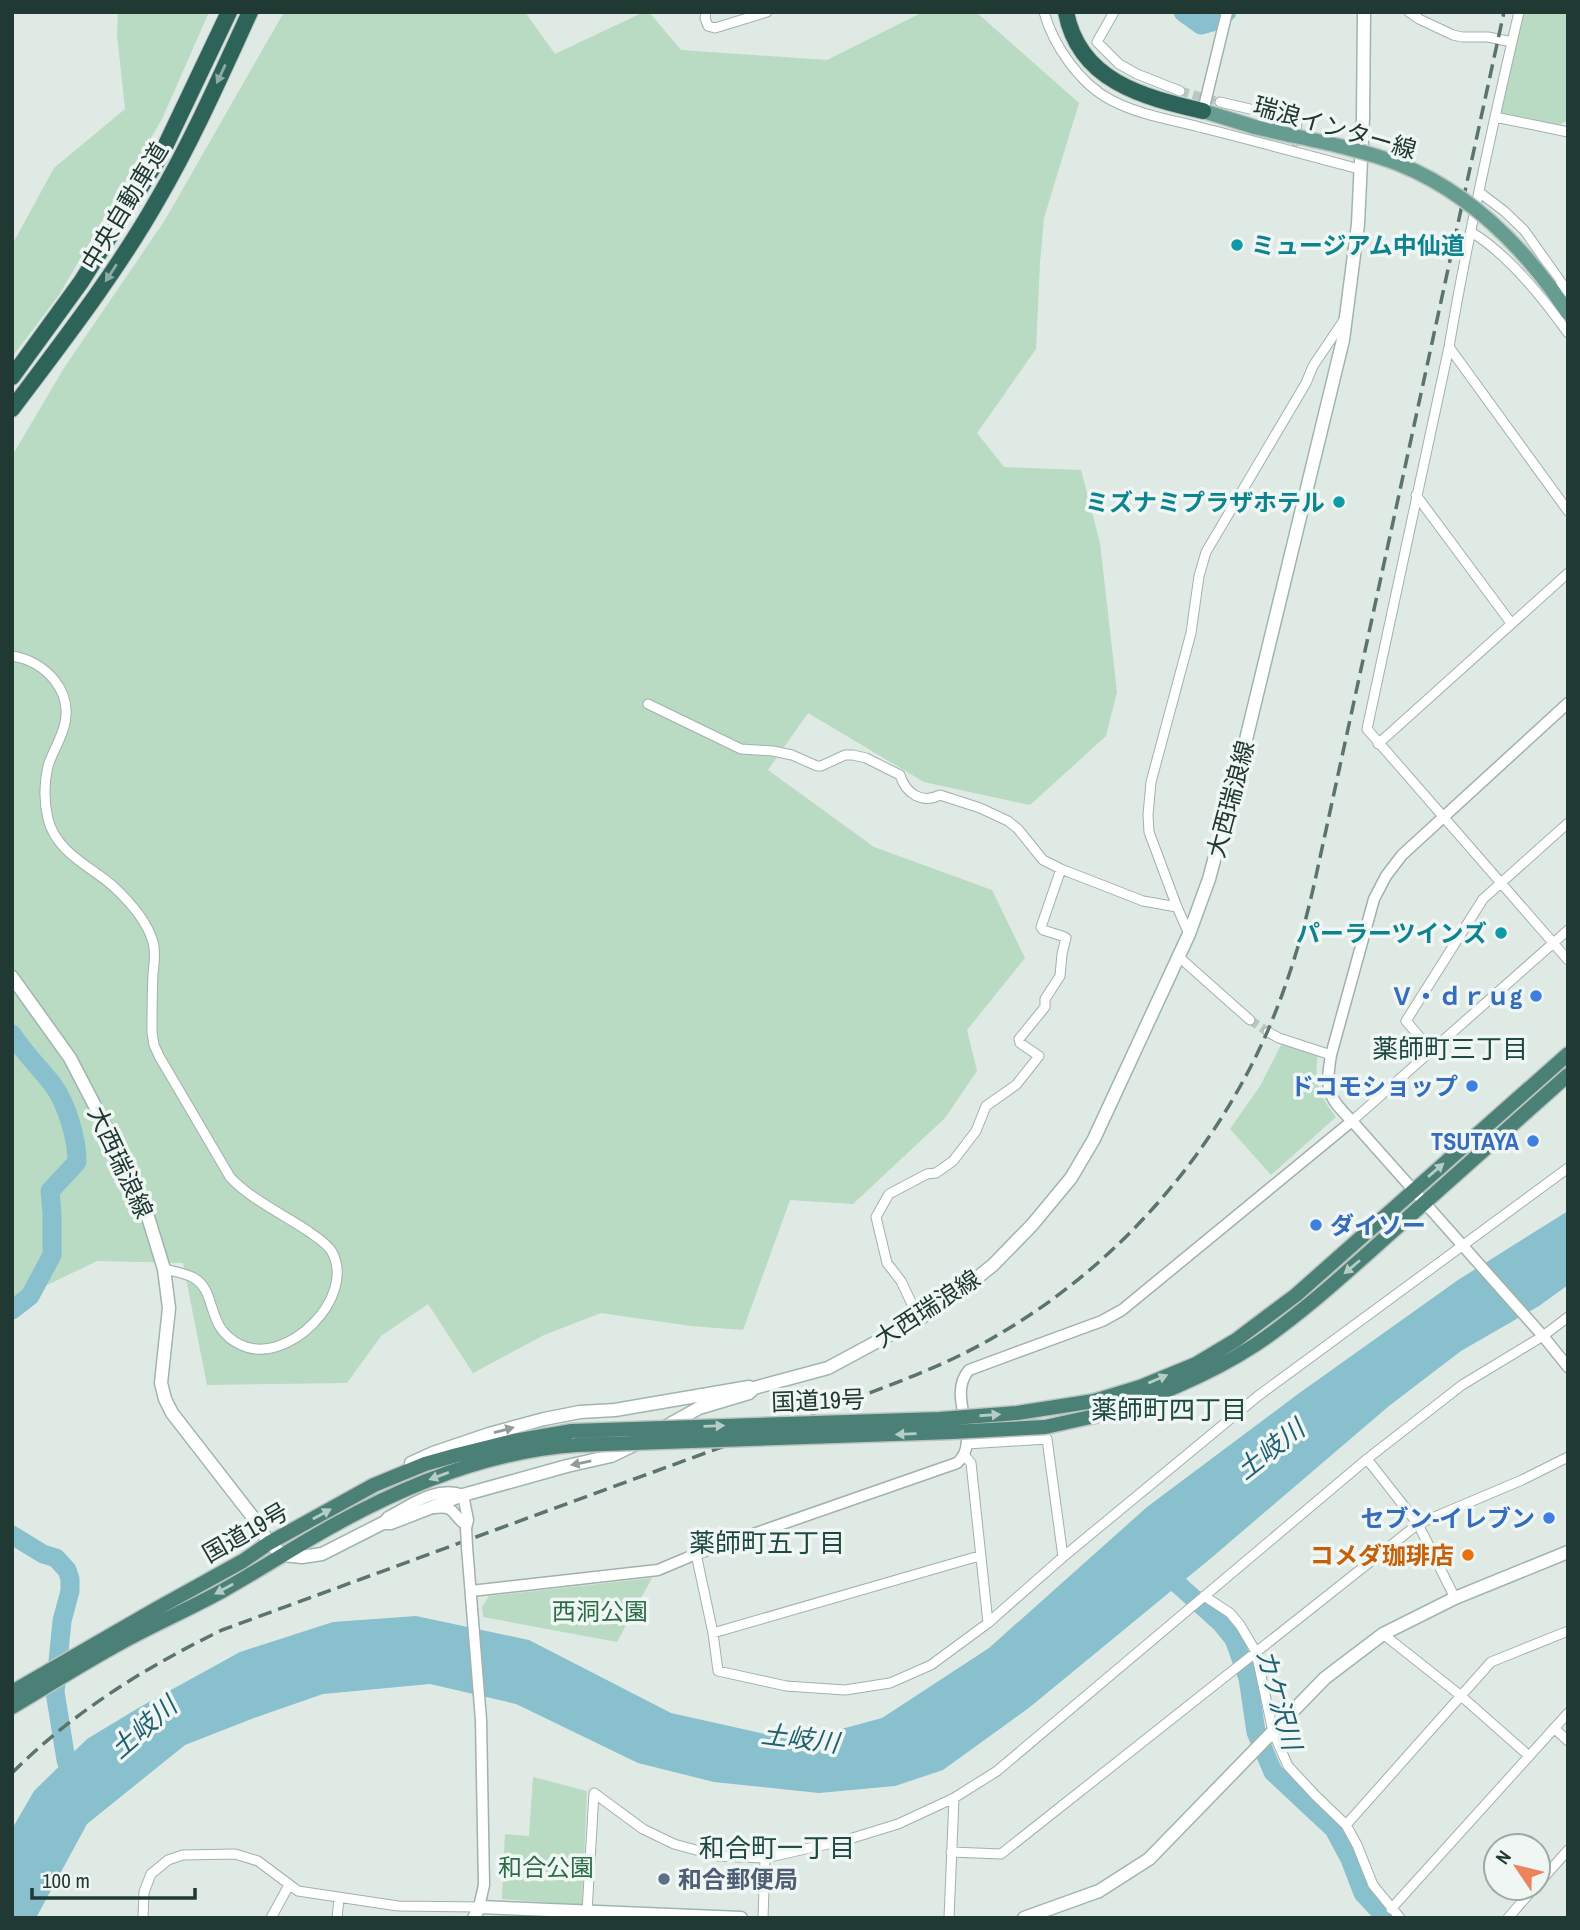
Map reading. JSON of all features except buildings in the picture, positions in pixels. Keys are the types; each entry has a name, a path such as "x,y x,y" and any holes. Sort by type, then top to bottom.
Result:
{"highway":[{"name":"中央自動車道","path":"12,377 81,282 161,155 229,12"},
{"name":"中央自動車道","path":"12,409 106,282 158,200 250,12"},
{"path":"1066,12 1075,42 1104,75 1125,87 1163,102 1203,111"},
{"name":"国道19号","path":"1095,1408 1196,1364 1236,1340 1296,1295 1568,1054"},
{"name":"国道19号","path":"12,1707 71,1657 243,1561 269,1543 374,1485 425,1464 468,1452 514,1441 940,1419 1095,1408 1138,1402 1194,1379 1254,1345 1306,1306 1568,1075"},
{"name":"国道19号","path":"12,1692 69,1673 392,1495 435,1477 574,1438"}],"main road":[{"name":"大西瑞浪線","path":"754,1388 828,1368 919,1319 957,1294 993,1265 1032,1225 1071,1178 1094,1139 1179,957 1209,879 1242,756 1340,353 1358,224 1364,12"},
{"name":"瑞浪インター線","path":"1203,111 1255,127 1371,155 1399,164 1431,180 1482,214 1529,260 1568,313"},
{"name":"大西瑞浪線","path":"12,977 70,1058 137,1187 148,1217 164,1269 169,1308 161,1384 165,1399 172,1413 255,1520 269,1543 283,1555"},
{"path":"283,1555 302,1558 322,1554 383,1522 391,1523 463,1494 611,1456 699,1408 749,1393 754,1388 747,1386 615,1410 580,1412 489,1434 433,1453 393,1471 374,1485"},
{"path":"615,1410 623,1412 633,1438 631,1447"},
{"path":"1024,1918 1099,1891 1149,1859 1325,1678 1383,1634 1455,1598 1568,1552"},
{"path":"477,1913 587,1912 741,1918"}],"street":[{"path":"706,12 708,26 715,28 767,12"},
{"path":"1044,12 1053,38 1067,60 1084,79 1110,100 1144,113 1359,169"},
{"path":"1114,12 1097,42 1119,64 1180,91"},
{"path":"1203,111 1227,12"},
{"path":"1409,12 1462,37 1488,37 1512,42"},
{"path":"1519,12 1367,729 1568,960"},
{"path":"1220,102 1297,120 1296,152"},
{"path":"1495,117 1568,132"},
{"path":"1479,192 1524,230 1568,292"},
{"path":"1471,232 1486,241 1542,296 1568,333"},
{"path":"1189,934 1149,832 1148,815 1151,782 1191,633 1199,576 1206,552 1306,383 1313,366 1345,319"},
{"path":"1448,346 1566,506"},
{"path":"1416,495 1511,623"},
{"path":"1378,744 1568,573"},
{"path":"12,656 28,659 46,670 56,680 65,698 67,712 64,729 47,768 45,794 50,827 57,840 69,852 113,886 146,926 153,942 152,1032 159,1056 230,1177 236,1184 329,1247 337,1268 337,1282 331,1300 310,1326 290,1341 275,1347 249,1349 238,1344 219,1328 202,1284 195,1278 164,1269"},
{"path":"1568,703 1442,817 1402,855 1385,876 1374,899 1326,1080 1336,1105 1464,1246 1568,1367"},
{"path":"648,704 747,750 792,755 817,766 845,755 866,758 901,775 903,784 917,797 925,799 940,795 980,808 1008,821 1043,860 1061,869 1143,901 1177,907"},
{"path":"1431,1050 1406,1021 1483,899 1568,823"},
{"path":"919,1319 901,1281 887,1263 876,1217 889,1194 927,1174 936,1173 953,1161 976,1131 986,1106 1016,1085 1039,1056 1019,1040 1045,1007 1045,999 1060,976 1066,938 1041,927 1061,869"},
{"path":"471,1591 658,1570 957,1463 965,1456 967,1444 959,1386 969,1370 1102,1321 1122,1310 1352,1121 1568,930"},
{"path":"1179,957 1250,1020"},
{"path":"1268,1032 1331,1055"},
{"path":"696,1555 713,1633 718,1671 786,1686 845,1690 890,1683 931,1665 988,1623 1063,1557 1258,1396 1568,1168"},
{"path":"587,1912 594,1793 643,1829 674,1844 718,1856 765,1858 846,1840 898,1824 954,1798 997,1771 1367,1460 1462,1385 1568,1317"},
{"path":"967,1444 1047,1439 1063,1557"},
{"path":"965,1456 971,1463 988,1623"},
{"path":"951,1852 1000,1854 1418,1524 1568,1457"},
{"path":"1367,1460 1418,1524 1455,1598"},
{"path":"143,1918 144,1892 151,1874 168,1860 183,1855 235,1854 258,1861 298,1892 398,1906 477,1913 484,1885 481,1720 467,1547 468,1520 463,1494 445,1491 429,1496 383,1522"},
{"path":"426,1509 444,1507 455,1513 466,1526"},
{"path":"713,1633 979,1556"},
{"path":"1204,1596 1230,1613 1256,1652 1273,1732 1289,1766 1346,1825 1373,1885 1400,1918"},
{"path":"1346,1825 1491,1662 1568,1631"},
{"path":"1383,1634 1460,1695 1529,1756"},
{"path":"1391,1909 1568,1713"},
{"path":"1554,1728 1568,1741"},
{"path":"949,1918 954,1798"},
{"path":"1552,1868 1568,1850"},
{"path":"764,1918 765,1858"},
{"path":"271,1918 289,1885"},
{"path":"337,1918 339,1898"},
{"path":"1508,1918 1522,1902"}],"green space":[{"path":"118,12 209,12 162,119 59,295 12,357 12,245 54,168 125,109 117,35"},
{"path":"284,12 525,12 555,54 649,12 681,50 827,60 923,12 976,12 1079,103 1044,218 1036,349 977,433 1004,467 1081,470 1100,543 1117,692 1106,736 1030,805 924,782 808,713 768,770 874,847 992,890 1025,958 967,1030 977,1071 945,1118 853,1204 790,1200 743,1330 691,1326 601,1313 544,1335 473,1373 428,1304 381,1336 347,1383 207,1385 183,1263 97,1261 12,1302 12,456 64,368 165,220"},
{"path":"1516,12 1568,12 1568,120 1559,125 1493,111"},
{"path":"1282,1043 1318,1054 1319,1088 1336,1117 1271,1175 1230,1129 1260,1086"},
{"name":"西洞公園","path":"652,1578 617,1642 483,1617 482,1607 489,1596"},
{"name":"和合公園","path":"533,1777 587,1791 582,1905 502,1899 505,1834 529,1836"}],"water":[{"name":"土岐川","path":"1568,1211 1568,1285 1539,1306 1461,1351 1389,1406 1210,1559 1030,1707 943,1770 895,1786 819,1793 714,1782 638,1763 516,1704 430,1684 323,1694 185,1745 87,1824 36,1918 12,1918 12,1829 34,1791 87,1739 240,1652 333,1622 416,1616 529,1640 671,1713 797,1741 882,1718 989,1648 1147,1507 1298,1394 1458,1280"}],"waterway":[{"path":"1183,12 1201,25 1215,21 1227,12"},
{"path":"12,1034 53,1085 63,1102 77,1153 77,1162 50,1191 52,1255 30,1296 12,1310"},
{"path":"12,1535 43,1554 56,1558 67,1570 70,1579 70,1591 62,1621 55,1692 66,1760 73,1783"},
{"name":"カケ沢川","path":"1161,1569 1221,1623 1234,1639 1248,1678 1256,1732 1273,1772 1334,1829 1350,1859 1363,1893 1386,1918"}],"tunnel":[{"path":"1180,91 1220,102"},
{"path":"1250,1020 1268,1032"}],"railway":[{"path":"12,1773 60,1730 111,1693 166,1659 222,1630 878,1390 964,1354 1039,1309 1080,1278 1154,1208 1216,1126 1242,1083 1265,1037 1301,937 1504,12"}],"place":[{"name":"ミュージアム中仙道","path":"1237,245"},
{"name":"ミズナミプラザホテル","path":"1339,502"},
{"name":"パーラーツインズ","path":"1501,933"},
{"name":"Ｖ・ｄｒｕg","path":"1536,996"},
{"name":"ドコモショップ","path":"1472,1086"},
{"name":"TSUTAYA","path":"1533,1141"},
{"name":"ダイソー","path":"1316,1225"},
{"name":"セブン-イレブン","path":"1549,1518"},
{"name":"コメダ珈琲店","path":"1468,1555"},
{"name":"和合郵便局","path":"664,1879"}],"district":[{"name":"薬師町三丁目","path":"1450,1048"},
{"name":"薬師町四丁目","path":"1169,1409"},
{"name":"薬師町五丁目","path":"767,1542"},
{"name":"和合町一丁目","path":"777,1847"}]}
